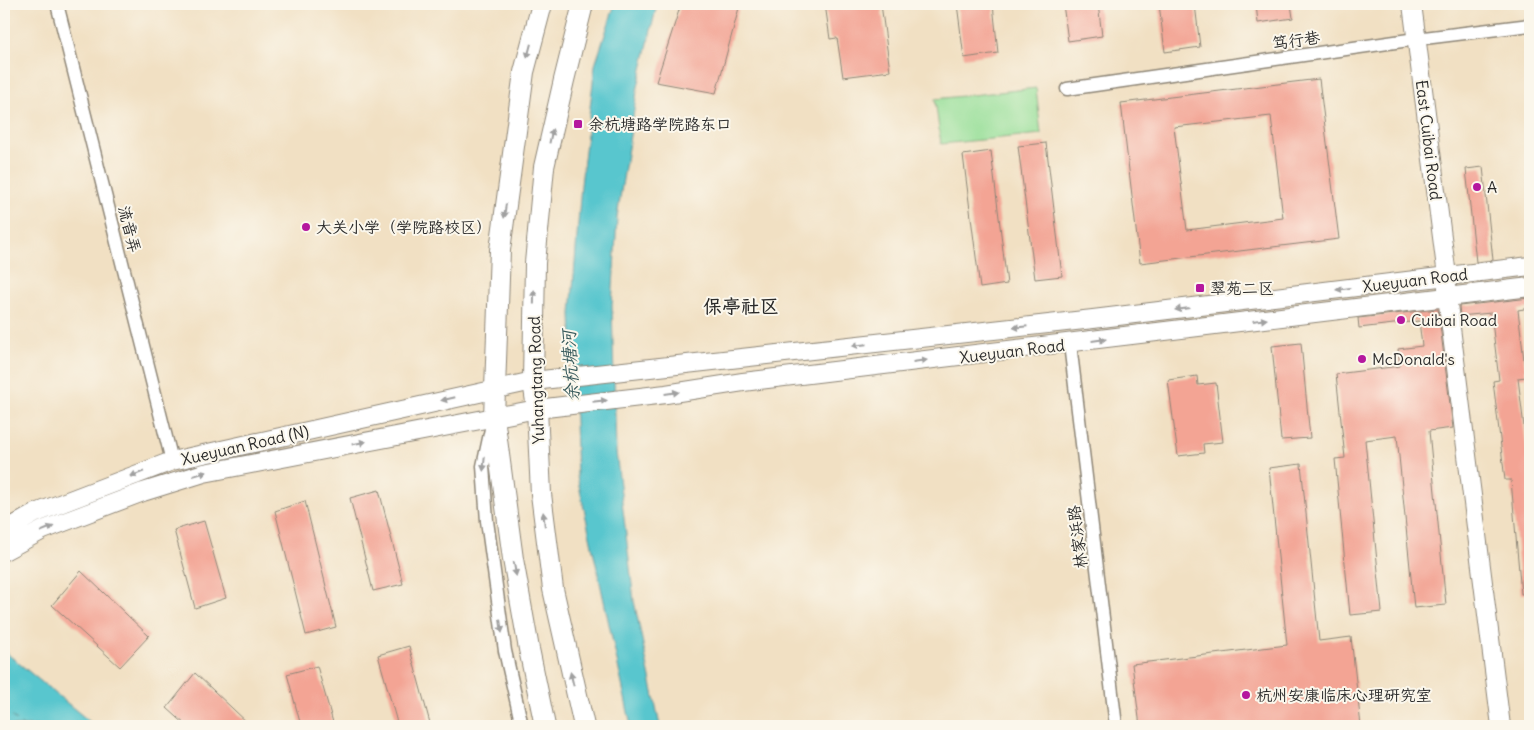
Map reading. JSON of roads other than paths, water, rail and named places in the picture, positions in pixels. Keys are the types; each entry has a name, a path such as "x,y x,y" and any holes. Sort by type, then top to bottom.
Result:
{"main road":[{"path":"542,4 524,72 502,231 494,417 513,559 545,726"},
{"name":"Yuhangtang Road","path":"583,4 544,167 534,263 533,381 537,409 540,494 552,589 584,726"},
{"name":"East Cuibai Road","path":"1412,4 1447,276"},
{"name":"Xueyuan Road","path":"495,388 533,381 1161,312 1530,266"},
{"path":"1447,276 1447,296 1501,726"},
{"name":"Xueyuan Road","path":"494,417 537,409 743,382 1530,287"},
{"name":"Xueyuan Road (N)","path":"4,531 36,513 172,462 495,388"},
{"name":"Xueyuan Road (N)","path":"4,551 42,530 143,492 204,473 494,417"}],"street":[{"name":"流音弄","path":"57,4 172,462"},
{"name":"笃行巷","path":"1067,89 1416,39 1530,25"},
{"name":"林家浜路","path":"1070,344 1116,726"},
{"path":"494,417 483,466 487,520 505,651 522,726"}],"water":[{"path":"615,4 657,4 637,91 617,217 612,306 616,452 634,601 660,726 631,726 577,476 571,314 581,185 595,65"},
{"path":"4,651 95,726 4,726"}],"place":[{"name":"余杭塘路学院路东口","path":"578,124"},
{"name":"A","path":"1477,187"},
{"name":"大关小学（学院路校区）","path":"306,227"},
{"name":"翠苑二区","path":"1200,288"},
{"name":"Cuibai Road","path":"1401,320"},
{"name":"McDonald's","path":"1362,359"},
{"name":"杭州安康临床心理研究室","path":"1246,695"}],"district":[{"name":"保亭社区","path":"741,306"}],"water label":[{"name":"余杭塘河","path":"570,366"}]}
